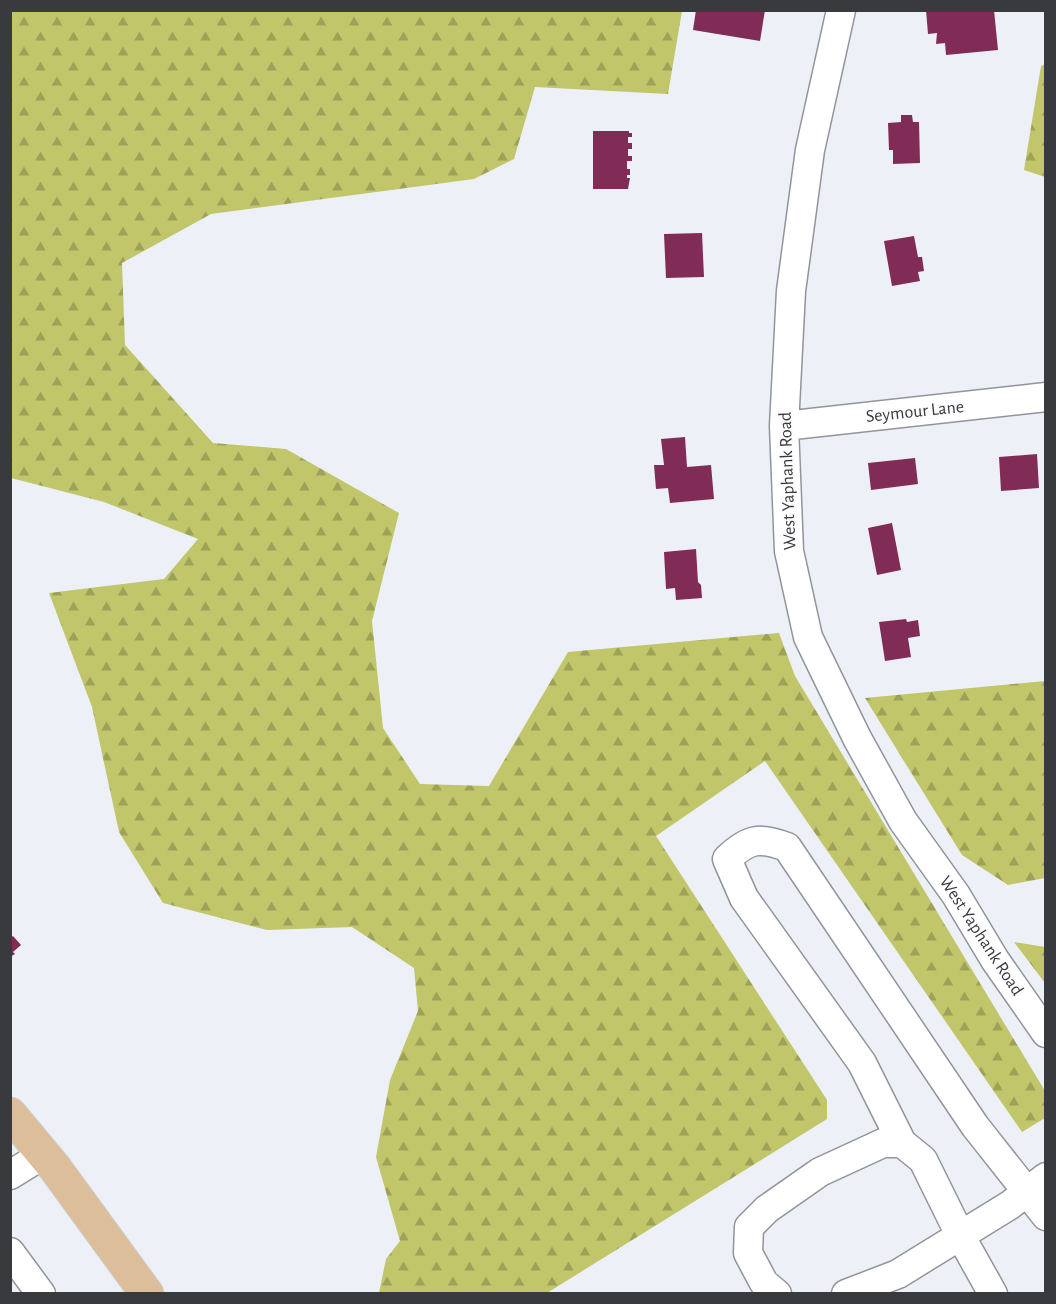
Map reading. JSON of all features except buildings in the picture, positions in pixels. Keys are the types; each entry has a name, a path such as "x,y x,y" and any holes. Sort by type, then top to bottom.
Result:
{"main road":[{"path":"10,1114 44,1154 147,1293"}],"street":[{"name":"West Yaphank Road","path":"841,10 810,150 791,291 784,426 789,551 808,637 857,738 903,821 956,895 995,960 1046,1032"},
{"name":"Seymour Lane","path":"784,426 1046,397"},
{"path":"993,1293 960,1235 923,1160 902,1143 862,1063 744,898 727,859 742,844 768,840 787,848 975,1126 1036,1185 1046,1216"},
{"path":"777,1293 764,1283 748,1253 749,1227 767,1209 820,1172 883,1143 902,1143"},
{"path":"10,1175 44,1154"},
{"path":"846,1293 898,1274 1036,1185"},
{"path":"10,1252 41,1293"}],"green space":[{"path":"11,10 682,11 668,94 535,87 514,159 474,179 211,214 122,263 125,345 213,443 286,449 399,513 372,621 383,728 420,784 489,786 568,652 779,633 795,676 1045,1091 1045,1118 1022,1132 765,761 656,836 827,1100 827,1119 547,1293 379,1293 386,1259 400,1241 376,1157 390,1080 418,1011 414,968 352,927 267,930 163,903 119,832 92,707 49,593 164,579 198,539 104,502 11,478"},
{"path":"1046,64 1045,177 1024,170 1041,66"},
{"path":"1045,681 1045,878 1008,885 962,855 865,698"},
{"path":"1014,942 1045,947 1045,983"}]}
